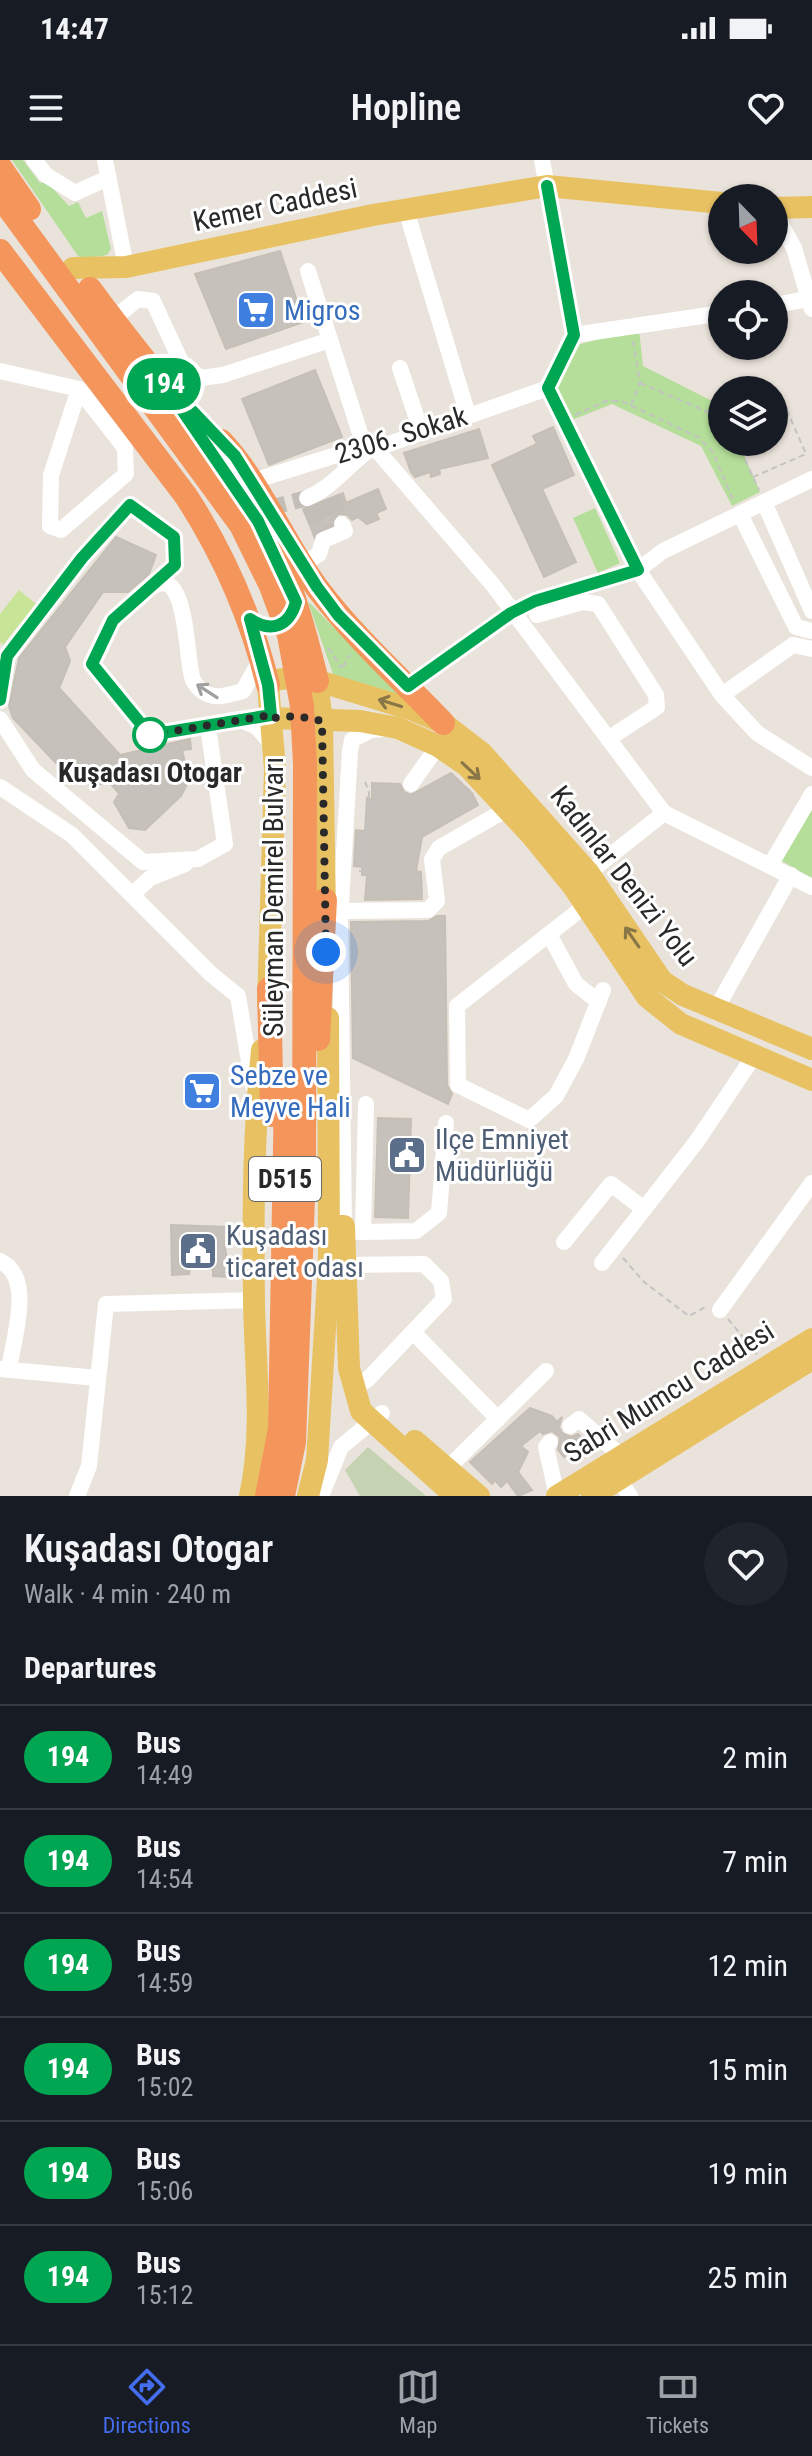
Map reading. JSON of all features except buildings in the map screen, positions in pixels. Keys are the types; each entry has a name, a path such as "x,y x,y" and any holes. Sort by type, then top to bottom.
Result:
{"highway":[{"path":"0,167 73,268 158,375 258,521 296,602 317,681"},
{"name":"Süleyman Demirel Bulvarı","path":"0,196 197,460 241,525 271,586 289,635 302,706 306,858 304,1172 294,1442 283,1496"},
{"name":"Süleyman Demirel Bulvarı","path":"0,222 184,469 246,567 279,661 306,858 280,1429 266,1496"},
{"path":"0,251 186,496 231,572 250,619 268,686"},
{"path":"158,375 235,456 302,565 338,615 408,686 441,735"},
{"path":"250,619 263,627 280,625 288,620 296,602"},
{"path":"291,1496 303,1433 314,1282 320,972 333,906"},
{"path":"266,1496 271,1429 267,1299 273,1083 269,989"}],"main road":[{"name":"Kemer Caddesi","path":"73,268 126,267 406,210 547,186 708,202"},
{"path":"788,209 812,207"},
{"path":"0,264 24,281"},
{"path":"107,311 107,285 126,267"},
{"name":"Kadınlar Denizi Yolu","path":"268,686 292,676 413,710 580,879 586,905 655,989 683,995 812,1049"},
{"path":"317,681 322,721 324,790 306,858 333,906 345,1265 367,1410 455,1496"},
{"path":"250,1496 260,1435 254,1300 257,1099 269,989 275,769 268,686"},
{"name":"Kadınlar Denizi Yolu","path":"271,716 369,723 441,735 482,753 580,879 681,1024 812,1080"},
{"path":"323,756 330,735 342,728 369,723"},
{"path":"655,989 812,1059"},
{"path":"655,989 812,1069"},
{"path":"308,1496 317,1460 346,1228"},
{"name":"Sabri Mumcu Caddesi","path":"557,1496 623,1477 767,1368 812,1339"},
{"name":"Sabri Mumcu Caddesi","path":"592,1496 812,1359"},
{"path":"367,1410 479,1496"}],"street":[{"path":"34,160 46,175 75,193 108,178"},
{"path":"105,160 126,267"},
{"path":"542,160 574,335 548,388 638,570 722,695 757,733 812,768"},
{"path":"406,210 468,415"},
{"path":"788,237 810,304 788,305"},
{"path":"308,271 370,450 493,585 664,813 812,887"},
{"path":"107,311 138,299 153,301 183,366 201,378 223,375 330,340"},
{"path":"574,335 708,315"},
{"path":"400,368 421,431"},
{"path":"0,371 79,389 116,433 128,462 126,474 61,530 50,526 51,475 79,389"},
{"name":"2306. Sokak","path":"253,481 346,452 370,450 548,388"},
{"path":"321,496 339,474 370,450"},
{"path":"408,686 511,613 535,601 638,570 663,551 812,479"},
{"path":"764,502 812,611"},
{"path":"0,700 7,656 82,558 130,505 174,537 175,565 193,680 205,693 218,698 268,686"},
{"path":"740,514 796,627 811,641"},
{"path":"302,565 319,554 323,540 336,529"},
{"path":"175,565 113,620 92,664 150,735 271,716"},
{"path":"150,587 163,582 170,585 181,600"},
{"path":"537,615 582,602 598,604 656,695 657,707 608,739"},
{"path":"722,695 793,645 811,641"},
{"path":"243,691 258,669 261,657"},
{"path":"238,719 265,733 274,747 275,769"},
{"path":"2,725 33,770 143,862 150,878"},
{"path":"133,894 150,878 198,859 225,844 208,727"},
{"path":"398,728 371,730 352,740 333,906 428,910 437,901 432,859 439,848 509,808"},
{"path":"411,784 415,766 441,735"},
{"path":"0,787 72,835 211,974 238,996 257,1099"},
{"path":"771,864 812,794"},
{"path":"580,879 664,813"},
{"path":"143,862 198,859"},
{"path":"716,1009 791,875"},
{"path":"550,936 576,984 601,996 556,1096 529,1120 458,1085 457,1006 586,905"},
{"path":"602,1263 697,1141 754,1056"},
{"path":"366,1104 346,1228 416,1231 439,1213 446,1123"},
{"path":"720,1310 812,1183"},
{"path":"564,1242 611,1184 644,1209"},
{"path":"0,1261 14,1269 21,1285 5,1369 97,1378"},
{"path":"321,1496 341,1447 367,1410 368,1379 444,1299 441,1281 424,1264 410,1261 345,1265"},
{"path":"77,1496 89,1466 106,1304 254,1300"},
{"path":"413,1332 498,1419"},
{"path":"447,1469 546,1371"},
{"path":"570,1426 579,1419 623,1477"},
{"path":"550,1442 546,1447 557,1496"}],"path":[{"path":"630,406 640,383 633,341"},
{"path":"640,383 708,412"},
{"path":"564,421 606,401 621,401 704,442 713,452 740,514"},
{"path":"753,477 806,454 788,413"},
{"path":"743,456 764,502"},
{"path":"328,647 342,668"},
{"path":"341,678 342,668 355,647"},
{"path":"353,870 364,872 369,793 365,781"},
{"path":"615,1247 644,1282 689,1316 710,1305 720,1310 767,1368"}],"green space":[{"path":"12,160 23,160 40,183 47,182 69,206 78,202 86,218 102,211 111,249 107,255 84,259 78,256"},
{"path":"639,329 643,366 708,399 708,456 744,456 760,492 732,506 701,446 612,404 572,420 554,383 573,346"},
{"path":"595,508 620,563 598,573 573,518"},
{"path":"19,590 36,604 3,645 0,642 0,614"},
{"path":"308,602 311,604 400,696 333,674"},
{"path":"812,803 812,878 780,860"},
{"path":"368,1447 426,1496 360,1496 345,1470"}],"tunnel":[{"path":"332,497 342,524"},
{"path":"270,508 307,498 323,540"},
{"path":"321,502 332,528"}],"bus line":[{"name":"194","path":"0,700 7,656 82,558 130,505 174,537 175,565 113,620 92,664 150,735 271,715 268,685 250,619 263,627 280,625 288,620 296,602 258,521 158,375 235,456 270,508 302,565 338,615 408,686 511,613 535,601 638,570 548,388 574,335 547,186"}],"place":[{"name":"Migros","path":"256,310"},
{"name":"Kuşadası Otogar","path":"150,735"},
{"name":"Sebze ve Meyve Hali","path":"202,1091"},
{"name":"Ilçe Emniyet Müdürlüğü","path":"407,1155"},
{"name":"Kuşadası ticaret odası","path":"198,1251"}],"route":[{"path":"150,735 271,715 272,718 297,716 322,721 326,952"}]}
